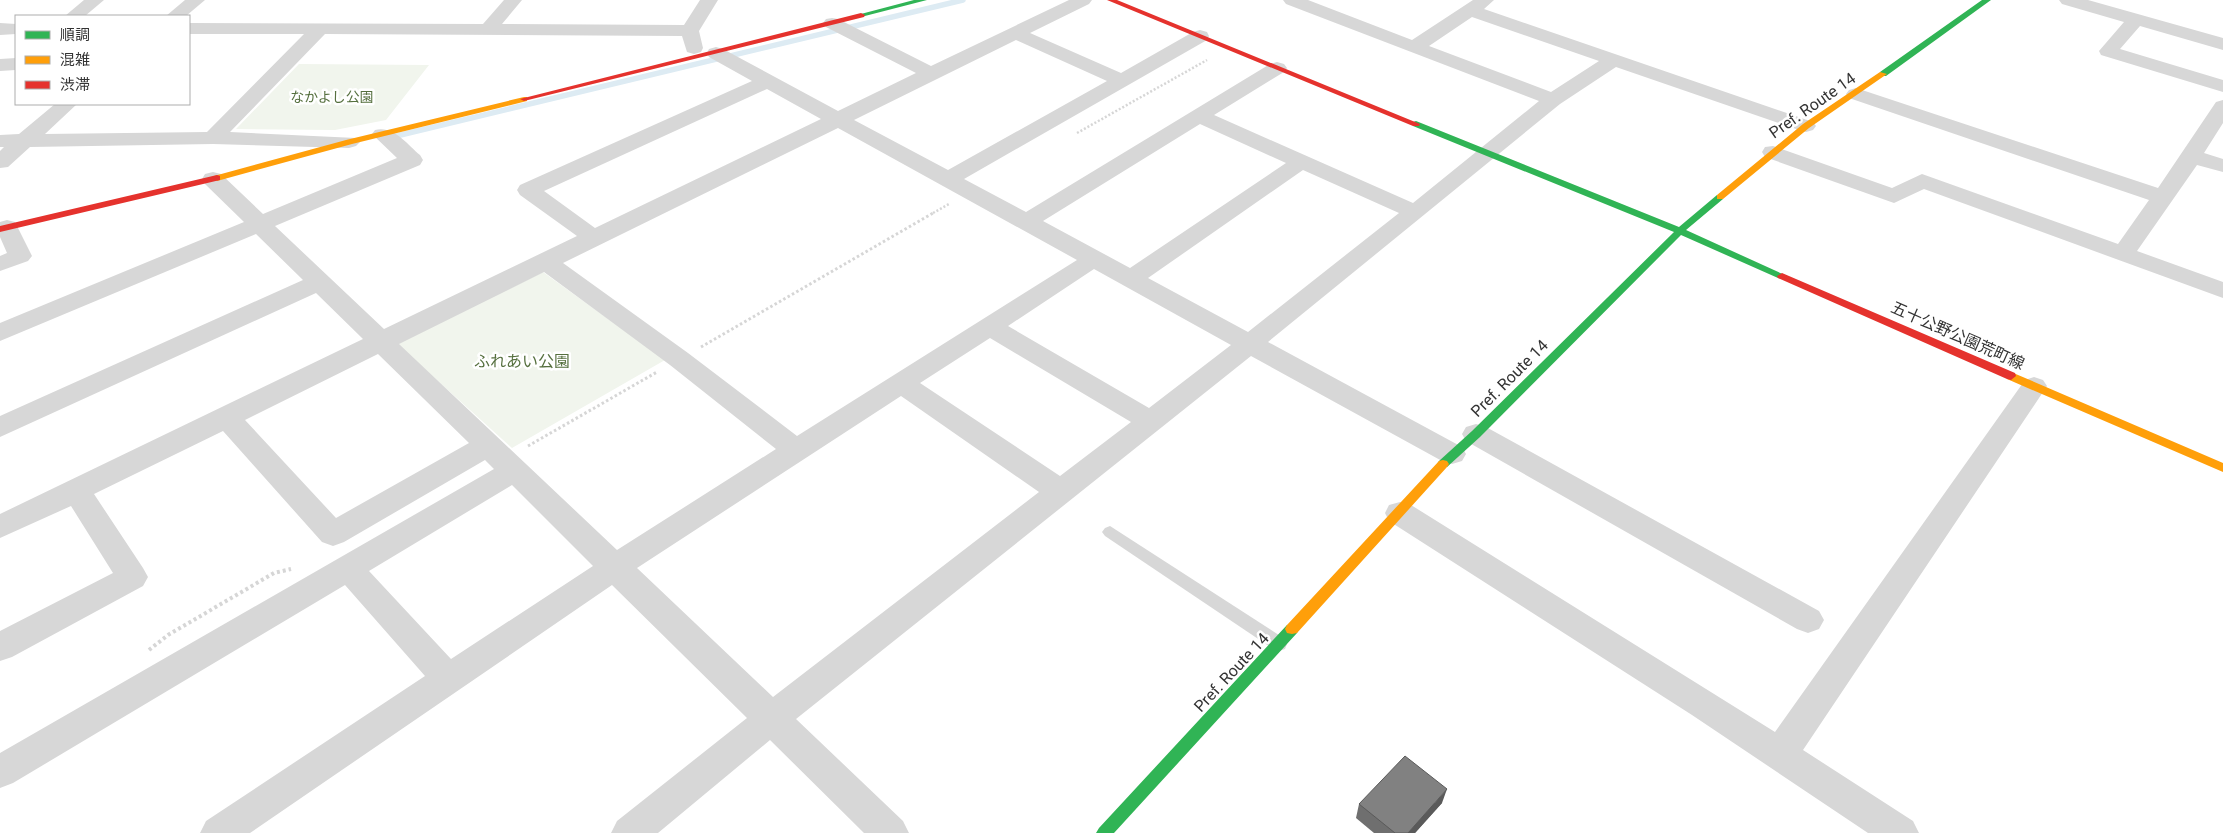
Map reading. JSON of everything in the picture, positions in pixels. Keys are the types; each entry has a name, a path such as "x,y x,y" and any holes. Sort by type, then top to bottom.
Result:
{"street":[{"path":"75,15 95,0"},
{"path":"176,15 196,0"},
{"path":"488,30 513,0"},
{"path":"690,31 709,0"},
{"path":"0,264 20,256 3,228 213,179 349,142 832,23 896,3 923,0"},
{"path":"0,527 1083,0"},
{"name":"五十公野公園荒町線","path":"1111,0 1680,231 2223,468"},
{"path":"1292,0 1553,100"},
{"name":"Pref. Route 14","path":"1104,833 1400,513 1452,454 1476,434 1680,231 1806,126 1856,94 1987,0"},
{"path":"2068,0 2223,44"},
{"path":"1414,47 1478,5 1616,59 1806,126"},
{"path":"2136,19 2108,51 2223,86"},
{"path":"832,23 932,74"},
{"path":"190,28 690,31"},
{"path":"0,29 15,29"},
{"path":"213,138 320,29"},
{"path":"690,31 705,55 768,81 1452,454"},
{"path":"1015,33 1122,80"},
{"path":"948,179 1200,36"},
{"path":"630,833 771,718 1251,344 1553,100 1616,59"},
{"path":"0,64 15,64"},
{"path":"1026,222 1277,68"},
{"path":"594,238 528,190 768,81"},
{"path":"1856,94 2163,197"},
{"path":"0,162 67,105"},
{"path":"2123,253 2192,156 2223,106"},
{"path":"1199,116 1415,212"},
{"path":"0,332 412,160 382,134"},
{"path":"0,141 213,138 349,142"},
{"path":"1773,152 1894,196 1922,181 2223,290"},
{"path":"2192,156 2223,166"},
{"path":"1130,279 1301,162"},
{"path":"213,179 890,833"},
{"path":"219,833 615,567 1094,259"},
{"path":"546,262 680,359 796,450"},
{"path":"0,426 320,282"},
{"path":"989,326 1151,421"},
{"path":"901,383 1061,492"},
{"path":"1780,755 2034,386"},
{"path":"226,417 333,534 502,458"},
{"path":"1476,434 1808,620"},
{"path":"0,772 348,568 502,458"},
{"path":"0,647 132,577 76,490"},
{"path":"1400,513 1900,833"},
{"path":"348,568 448,679"}],"lane":[{"path":"1110,532 1279,644"}],"path":[{"path":"1074,134 1229,48"},
{"path":"502,458 680,359 971,192"},
{"path":"144,653 168,635 274,573 300,567"}],"green space":[{"name":"なかよし公園","path":"299,64 429,65 386,120 335,130 236,129"},
{"name":"ふれあい公園","path":"543,272 665,360 512,448 397,344"}],"building":[{"path":"1405,756 1447,789 1408,833 1395,833 1359,804"}],"waterway":[{"path":"388,138 963,0"}],"traffic: fast":[{"path":"861,15 923,0"},
{"path":"1883,74 1987,0"},
{"path":"1416,124 1680,231 1782,276"},
{"path":"1443,464 1476,434 1680,231 1720,197"},
{"path":"1104,833 1292,629"}],"traffic: slow":[{"path":"1720,197 1806,126 1883,74"},
{"path":"217,178 349,142 524,99"},
{"path":"2011,376 2223,468"},
{"path":"1292,629 1443,464"}],"traffic: jam":[{"path":"1111,0 1416,124"},
{"path":"524,99 861,15"},
{"path":"0,229 217,178"},
{"path":"1782,276 2011,376"}]}
